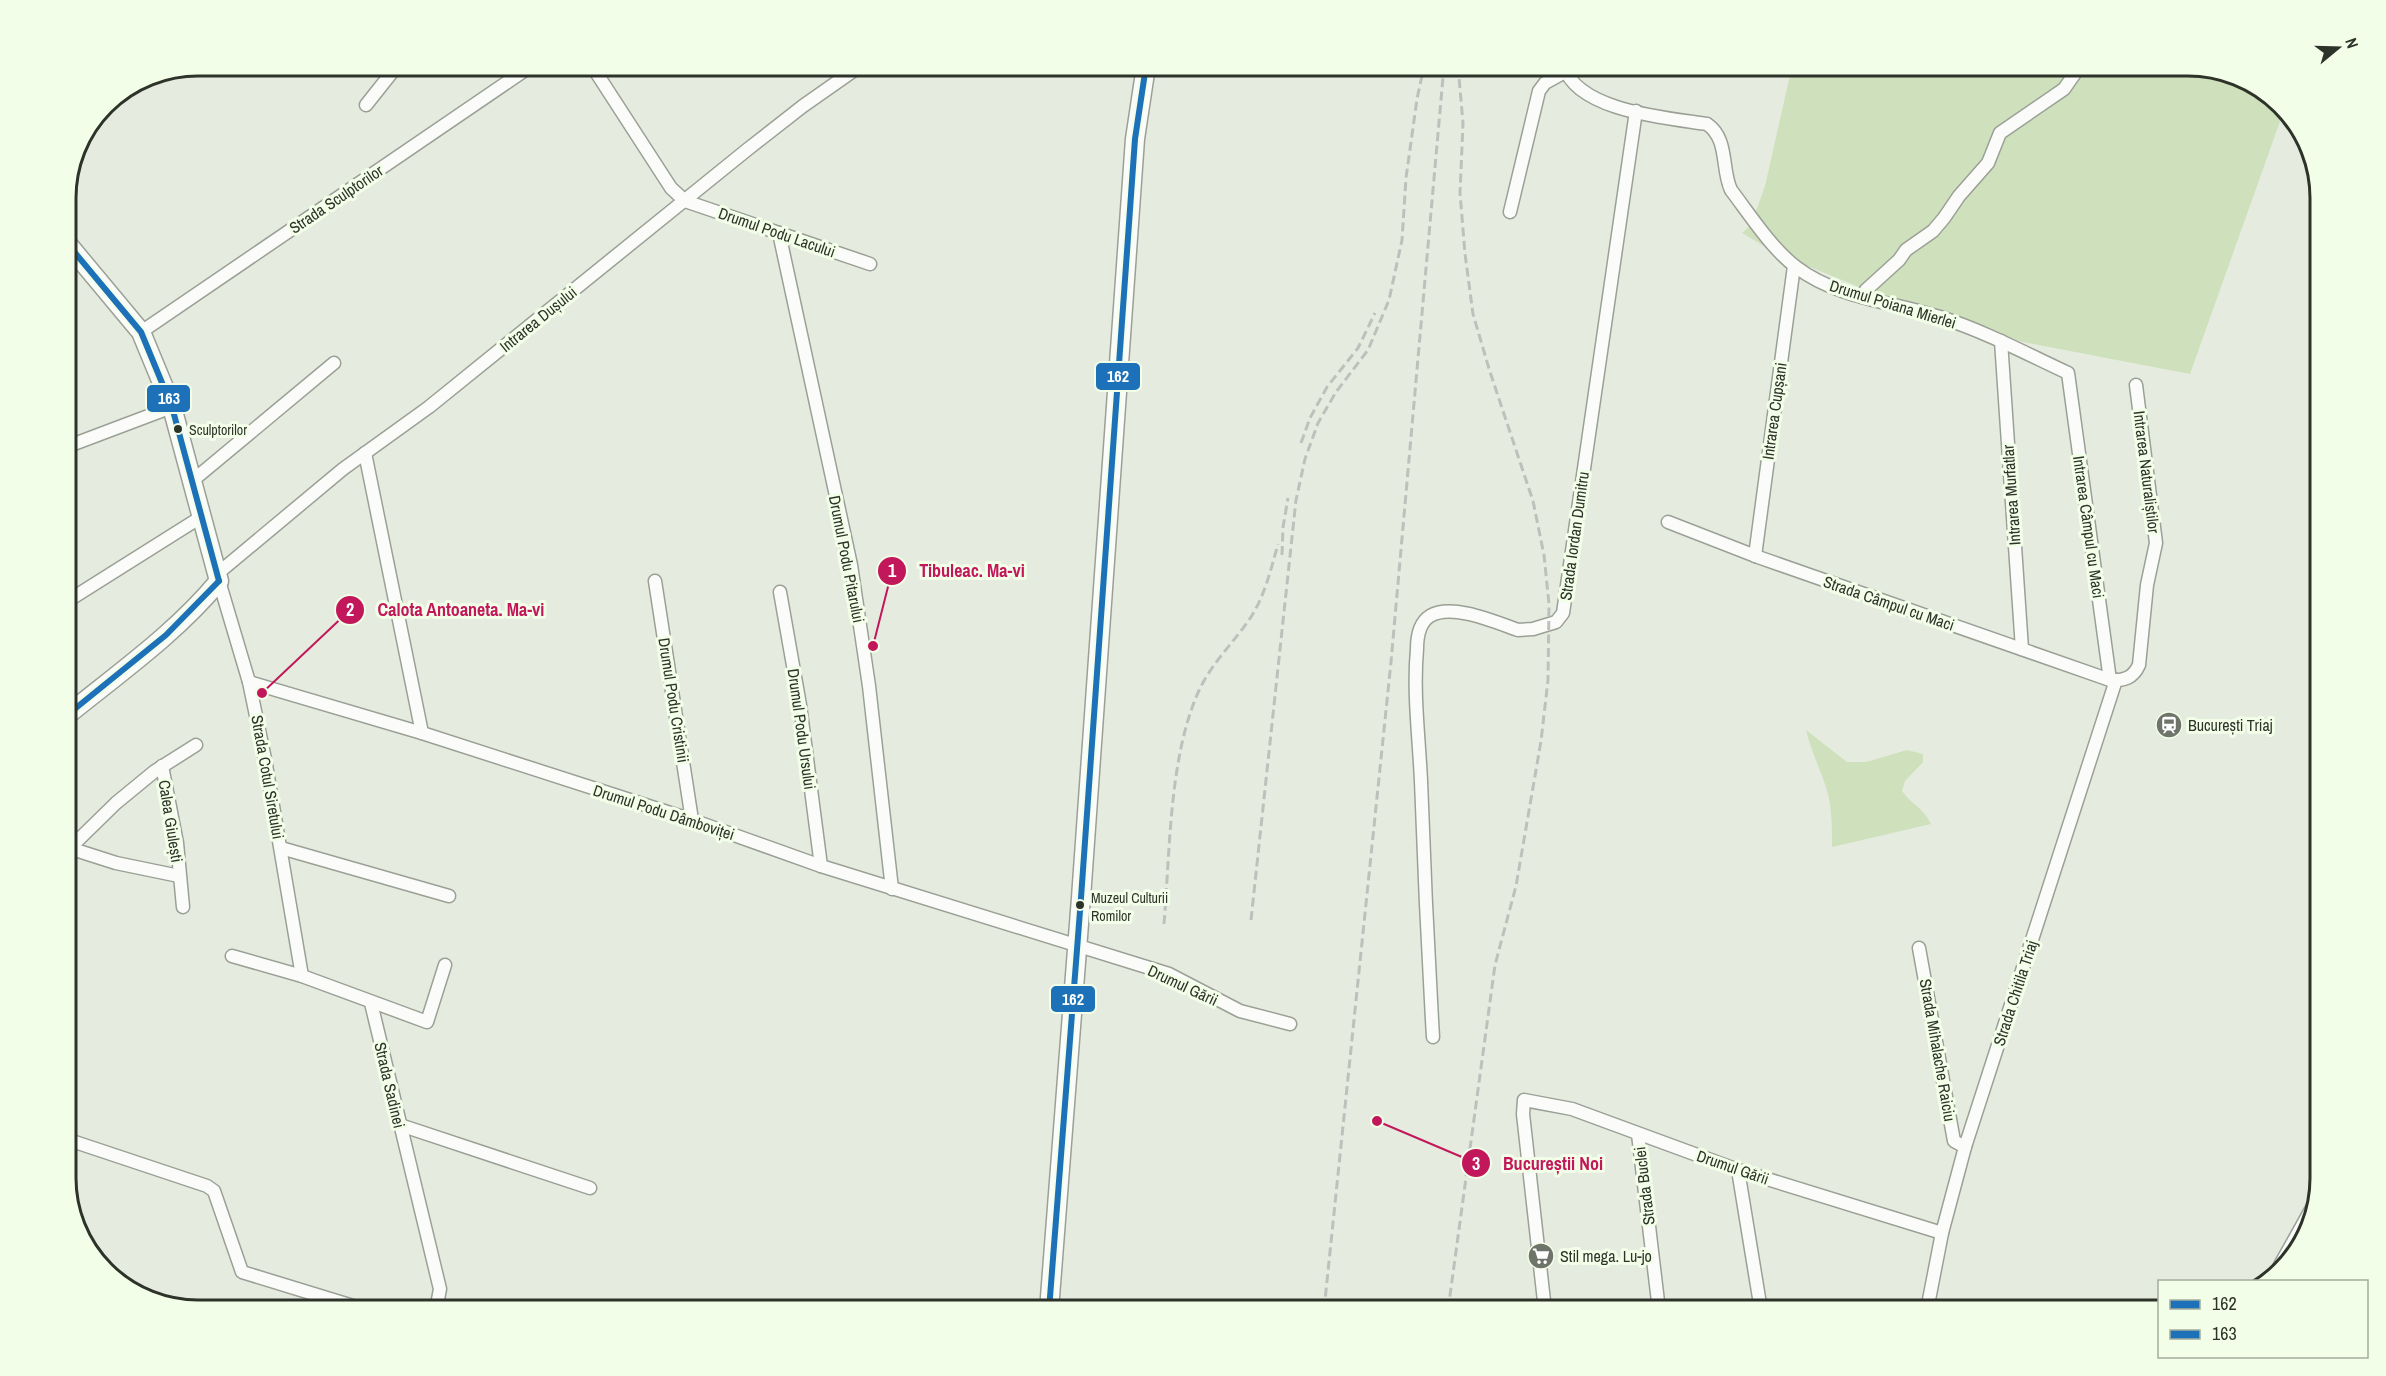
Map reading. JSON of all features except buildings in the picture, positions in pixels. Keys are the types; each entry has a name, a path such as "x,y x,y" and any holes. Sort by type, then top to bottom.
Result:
{"main road":[{"path":"1050,1300 1134,150 1144,77"},
{"path":"77,255 141,332 172,408 218,578 200,605 77,707"}],"street":[{"path":"366,105 388,77"},
{"name":"Strada Sculptorilor","path":"141,332 515,77"},
{"path":"599,77 671,188 685,201"},
{"name":"Intrarea Dușului","path":"218,578 343,469 429,407 803,106 844,77"},
{"path":"1510,212 1539,91 1554,77"},
{"name":"Drumul Poiana Mierlei","path":"1569,77 1573,84 1590,97 1636,111 1707,124 1713,129 1722,146 1731,190 1794,266 1812,278 1862,297 1942,318 2001,341 2068,374"},
{"path":"1862,297 1866,290 1892,267 1906,250 1939,225 1959,196 1988,163 2000,133 2064,88 2072,77"},
{"name":"Strada Iordan Dumitru","path":"1432,1037 1416,650 1419,633 1423,622 1430,616 1448,611 1459,612 1518,630 1549,626 1560,618 1636,111"},
{"name":"Drumul Podu Lacului","path":"685,201 870,264"},
{"name":"Drumul Podu Pitarului","path":"779,233 851,565 869,686 892,889"},
{"name":"Intrarea Cupșani","path":"1755,556 1794,266"},
{"name":"Intrarea Murfatlar","path":"2001,341 2022,649"},
{"path":"191,482 334,363"},
{"name":"Intrarea Câmpul cu Maci","path":"2068,374 2113,680"},
{"name":"Intrarea Naturaliștilor","path":"2113,680 2131,676 2139,665 2147,585 2156,543 2136,385"},
{"path":"77,443 172,408"},
{"path":"365,453 422,734"},
{"path":"77,595 201,517"},
{"name":"Strada Câmpul cu Maci","path":"1668,522 1755,556 2113,680"},
{"name":"Strada Cotul Siretului","path":"218,578 249,682 303,976"},
{"name":"Drumul Podu Cristinii","path":"655,581 692,820"},
{"name":"Drumul Podu Ursului","path":"780,592 800,705 821,866"},
{"name":"Strada Chitila Triaj","path":"1929,1300 1942,1233 1965,1147 2113,680"},
{"name":"Drumul Podu Dâmboviței","path":"249,682 422,734 692,820 892,889 1077,944"},
{"name":"Calea Giulești","path":"77,840 162,766 196,745"},
{"name":"Calea Giulești","path":"162,766 177,843 183,907"},
{"path":"281,848 449,896"},
{"name":"Calea Giulești","path":"77,851 116,863 179,876"},
{"name":"Drumul Gării","path":"1077,944 1169,974 1240,1011 1290,1024"},
{"name":"Strada Mihalache Raiciu","path":"1919,948 1954,1141 1965,1147"},
{"path":"232,956 303,976 427,1022 446,965"},
{"name":"Strada Sadinei","path":"371,1002 440,1289 438,1300"},
{"name":"Drumul Gării","path":"1544,1300 1522,1114 1524,1100 1565,1107 1738,1170 1942,1233"},
{"path":"400,1125 590,1188"},
{"name":"Strada Buclei","path":"1638,1134 1658,1300"},
{"path":"77,1143 207,1186 214,1191 242,1272 328,1300"},
{"path":"1738,1170 1759,1300"}],"green space":[{"path":"1790,77 2203,78 2234,86 2248,93 2262,102 2281,120 2190,374 2023,342 1866,290 1774,252 1742,233 1751,225 1765,186"},
{"path":"1806,730 1847,762 1866,762 1907,750 1923,754 1923,762 1905,781 1902,791 1931,824 1832,847 1828,794"}],"railway":[{"path":"1251,920 1296,500 1305,459 1318,423 1336,392 1368,350 1389,300 1402,240 1406,178 1422,77"},
{"path":"1325,1300 1391,662 1443,77"},
{"path":"1449,1300 1495,965 1516,886 1541,741 1548,680 1549,604 1544,555 1533,501 1473,314 1460,193 1463,123 1459,77"},
{"path":"1301,443 1310,418 1327,387 1358,348 1375,313"},
{"path":"1282,555 1283,527 1288,498"},
{"path":"1164,924 1172,807 1181,748 1188,721 1197,695 1208,674 1256,609 1278,544"}],"transit line":[{"name":"162","path":"1050,1300 1135,139 1144,77"},
{"name":"163","path":"77,255 141,332 172,407 219,581"},
{"name":"163","path":"77,707 166,635 219,581"}],"place":[{"name":"Sculptorilor","path":"178,429"},
{"name":"Tibuleac. Ma-vi","path":"873,646"},
{"name":"Calota Antoaneta. Ma-vi","path":"262,693"},
{"name":"București Triaj","path":"2169,725"},
{"name":"Muzeul Culturii Romilor","path":"1080,905"},
{"name":"Bucureștii Noi","path":"1377,1121"},
{"name":"Stil mega. Lu-jo","path":"1541,1256"}]}
